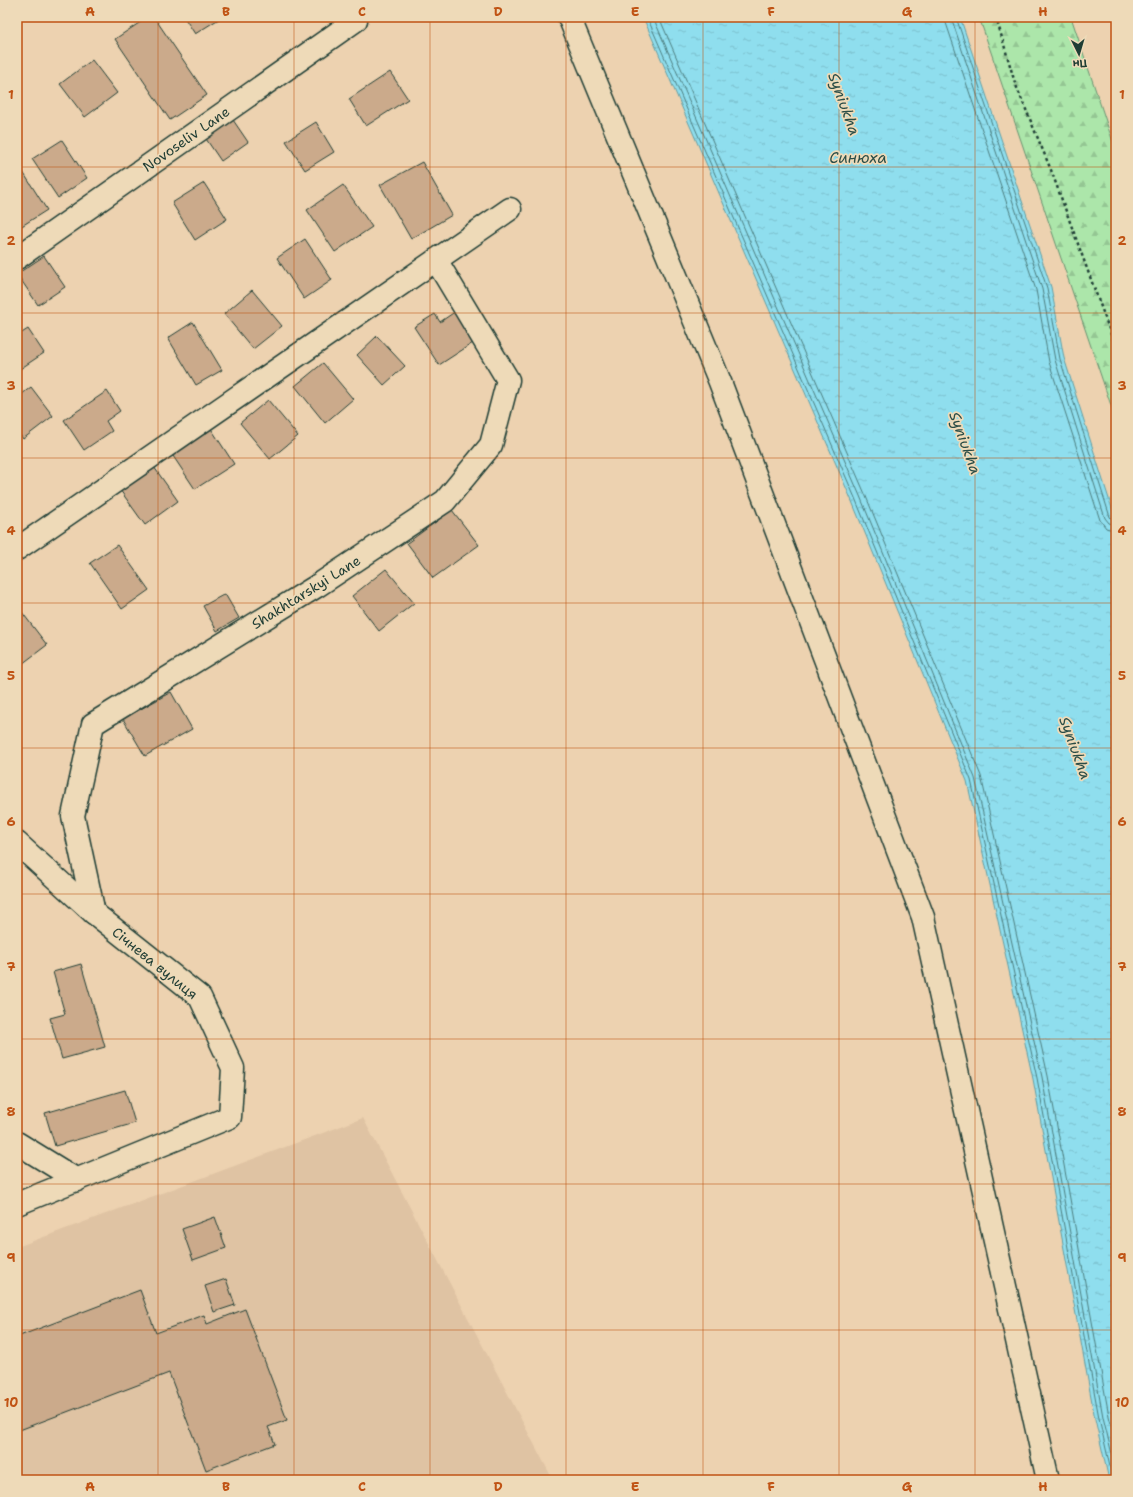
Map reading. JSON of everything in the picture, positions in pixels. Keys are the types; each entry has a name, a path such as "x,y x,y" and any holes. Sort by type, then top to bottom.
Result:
{"street":[{"path":"569,17 720,382 923,917 1048,1480"},
{"name":"Novoseliv Lane","path":"17,258 355,18"},
{"path":"17,549 510,210"},
{"name":"Shakhtarskyi Lane","path":"94,913 73,816 93,724 317,586 445,502 491,445 508,380 436,260"},
{"name":"Січнева вулиця","path":"17,843 94,913 200,997 233,1068 230,1117 77,1180"},
{"path":"17,1144 77,1180"},
{"path":"17,1204 77,1180"}],"path":[{"path":"996,17 1015,83 1051,170 1116,348"}],"shaded area":[{"path":"363,1118 553,1480 17,1480 17,1247"}],"green space":[{"path":"979,17 1071,17 1116,151 1116,420"}],"water":[{"name":"Синюха","path":"643,17 960,17 1051,287 1064,358 1116,521 1116,1480 1109,1480 1095,1419 1033,1079 967,781 851,499"}],"building":[{"path":"148,17 154,17 207,95 170,120 115,39"},
{"path":"184,17 222,17 195,34"},
{"path":"92,60 117,93 85,117 60,84"},
{"path":"390,72 408,99 366,126 349,99"},
{"path":"231,117 248,142 221,161 204,136"},
{"path":"316,122 334,152 305,170 286,141"},
{"path":"62,140 87,178 58,198 32,159"},
{"path":"422,162 452,215 411,239 380,185"},
{"path":"21,169 47,210 17,229 17,172"},
{"path":"204,183 227,219 195,240 172,203"},
{"path":"343,185 372,227 335,252 307,210"},
{"path":"305,239 332,280 304,299 277,258"},
{"path":"44,256 65,287 38,305 17,274"},
{"path":"252,290 282,326 253,349 224,314"},
{"path":"456,311 476,341 439,365 414,327 435,314 440,322"},
{"path":"193,322 222,370 196,385 168,338"},
{"path":"28,329 44,353 17,371 17,336"},
{"path":"377,336 405,366 384,385 357,355"},
{"path":"323,363 353,399 325,423 295,386"},
{"path":"31,387 53,416 23,439 17,431 17,398"},
{"path":"107,391 120,411 106,421 112,431 84,450 64,420"},
{"path":"268,400 298,436 270,459 240,423"},
{"path":"210,427 234,464 195,489 171,453"},
{"path":"154,467 178,501 145,525 120,490"},
{"path":"452,510 479,545 433,578 407,543"},
{"path":"117,545 149,590 122,609 90,563"},
{"path":"386,569 414,603 379,631 352,596"},
{"path":"225,594 239,618 217,631 203,606"},
{"path":"18,607 47,645 22,664 17,658"},
{"path":"171,692 192,729 145,756 123,719"},
{"path":"81,964 105,1047 62,1059 50,1018 65,1014 53,972"},
{"path":"125,1090 135,1123 55,1146 45,1113"},
{"path":"215,1217 226,1248 193,1260 182,1229"},
{"path":"226,1279 235,1305 214,1312 205,1286"},
{"path":"140,1290 156,1333 204,1315 207,1324 245,1309 287,1420 268,1427 275,1444 206,1470 169,1373 17,1431 17,1337"}],"water label":[{"name":"Syniukha","path":"844,104"},
{"name":"Syniukha","path":"965,443"},
{"name":"Syniukha","path":"1075,748"}]}
